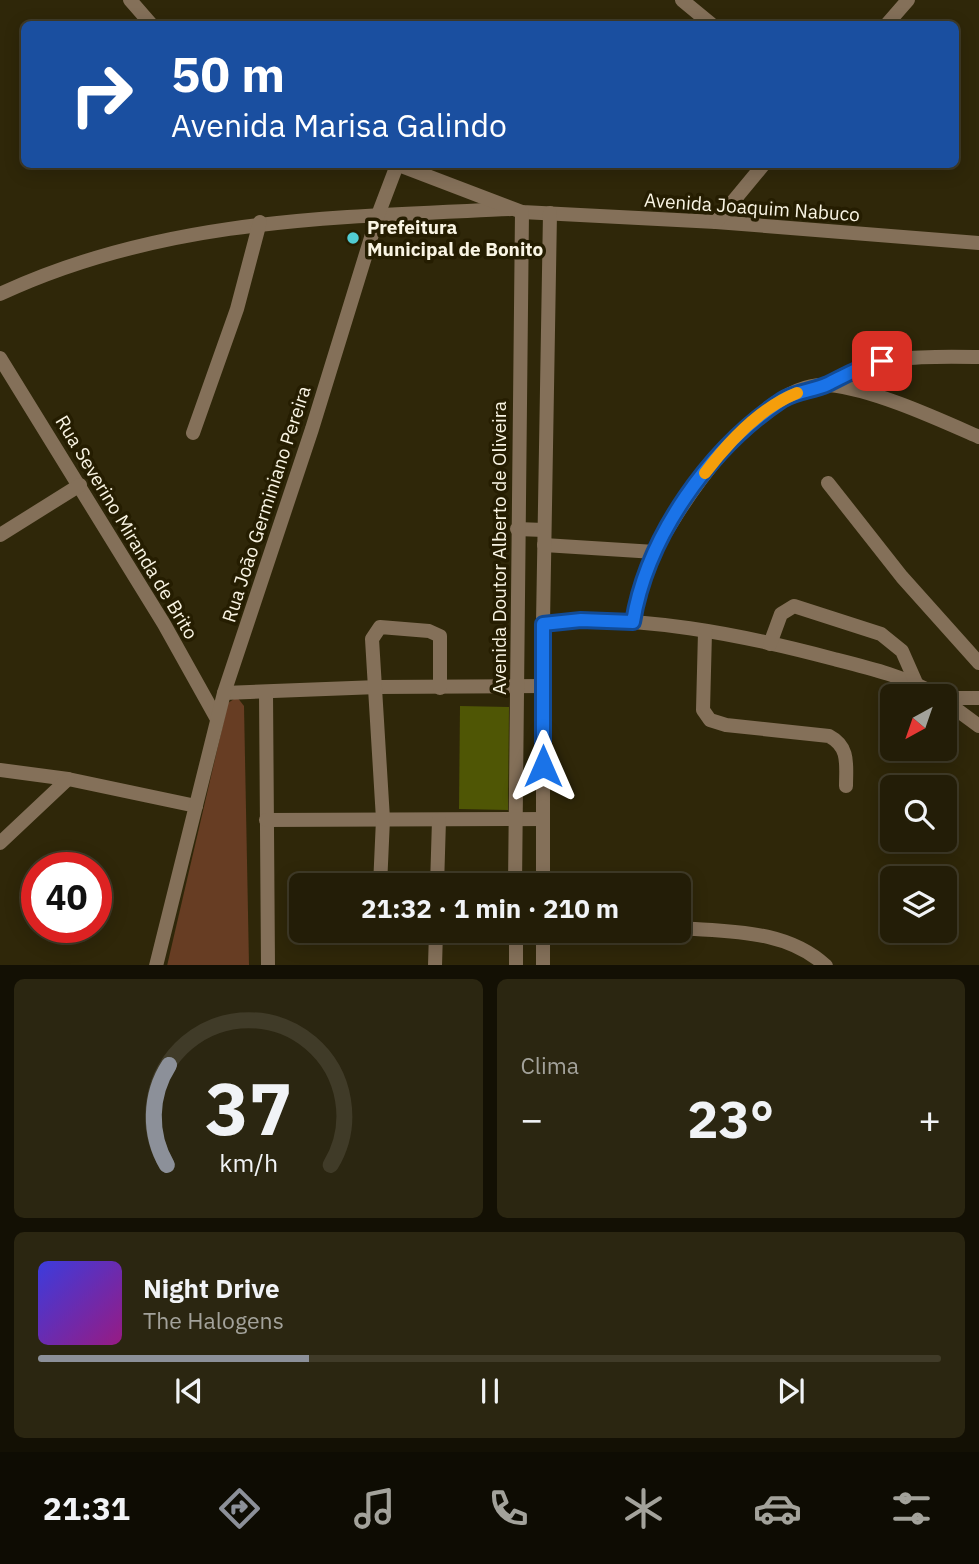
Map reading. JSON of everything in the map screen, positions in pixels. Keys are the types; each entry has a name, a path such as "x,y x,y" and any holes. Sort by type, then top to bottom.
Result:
{"street":[{"path":"130,0 148,21"},
{"path":"682,0 707,21"},
{"path":"890,21 908,0"},
{"name":"Rua João Germiniano Pereira","path":"156,965 224,693 312,429 378,215 396,168"},
{"path":"406,168 484,195 516,210"},
{"path":"716,222 761,168"},
{"name":"Avenida Joaquim Nabuco","path":"0,294 44,274 122,248 260,222 378,215 516,210 716,222 979,243"},
{"name":"Avenida Doutor Alberto de Oliveira","path":"515,873 516,210"},
{"path":"543,873 543,624 550,213"},
{"path":"193,433 237,309 260,222"},
{"path":"633,622 636,601 655,552 692,490 717,457 749,424 785,398 827,384 859,367 882,361 928,356 979,357"},
{"name":"Rua Severino Miranda de Brito","path":"0,358 164,624 217,719"},
{"path":"827,384 888,401 979,438"},
{"path":"828,483 902,577 979,663"},
{"path":"0,535 80,485"},
{"path":"517,529 544,538 655,552"},
{"path":"770,644 781,614 794,606 880,634 902,651 917,684"},
{"path":"543,624 581,620 633,622 705,632 867,667 914,684"},
{"path":"381,873 383,819 372,639 380,627 429,631 440,636 440,688"},
{"path":"705,632 704,710 710,720 726,725 829,736 840,742 846,752 846,786"},
{"path":"224,693 377,687 543,686"},
{"path":"266,693 268,965"},
{"path":"957,699 979,698"},
{"path":"957,709 979,726"},
{"path":"0,770 68,779 196,806"},
{"path":"0,843 68,779"},
{"path":"266,820 514,817 543,819"},
{"path":"437,873 439,820"},
{"path":"691,929 780,938 813,954 826,965"},
{"path":"435,965 436,943"},
{"path":"516,943 516,965"},
{"path":"543,943 543,965"}],"shaded area":[{"path":"237,697 244,706 249,965 167,965 228,703"}],"building":[{"path":"460,706 509,707 508,810 459,809"}],"slow traffic":[{"path":"705,473 749,424 785,398 797,393"}],"place":[{"name":"Prefeitura Municipal de Bonito","path":"353,238"}],"route":[{"path":"543,766 543,624 581,620 633,622 636,601 647,569 663,536 717,457 749,424 785,398 827,384 859,367 882,361"}]}
